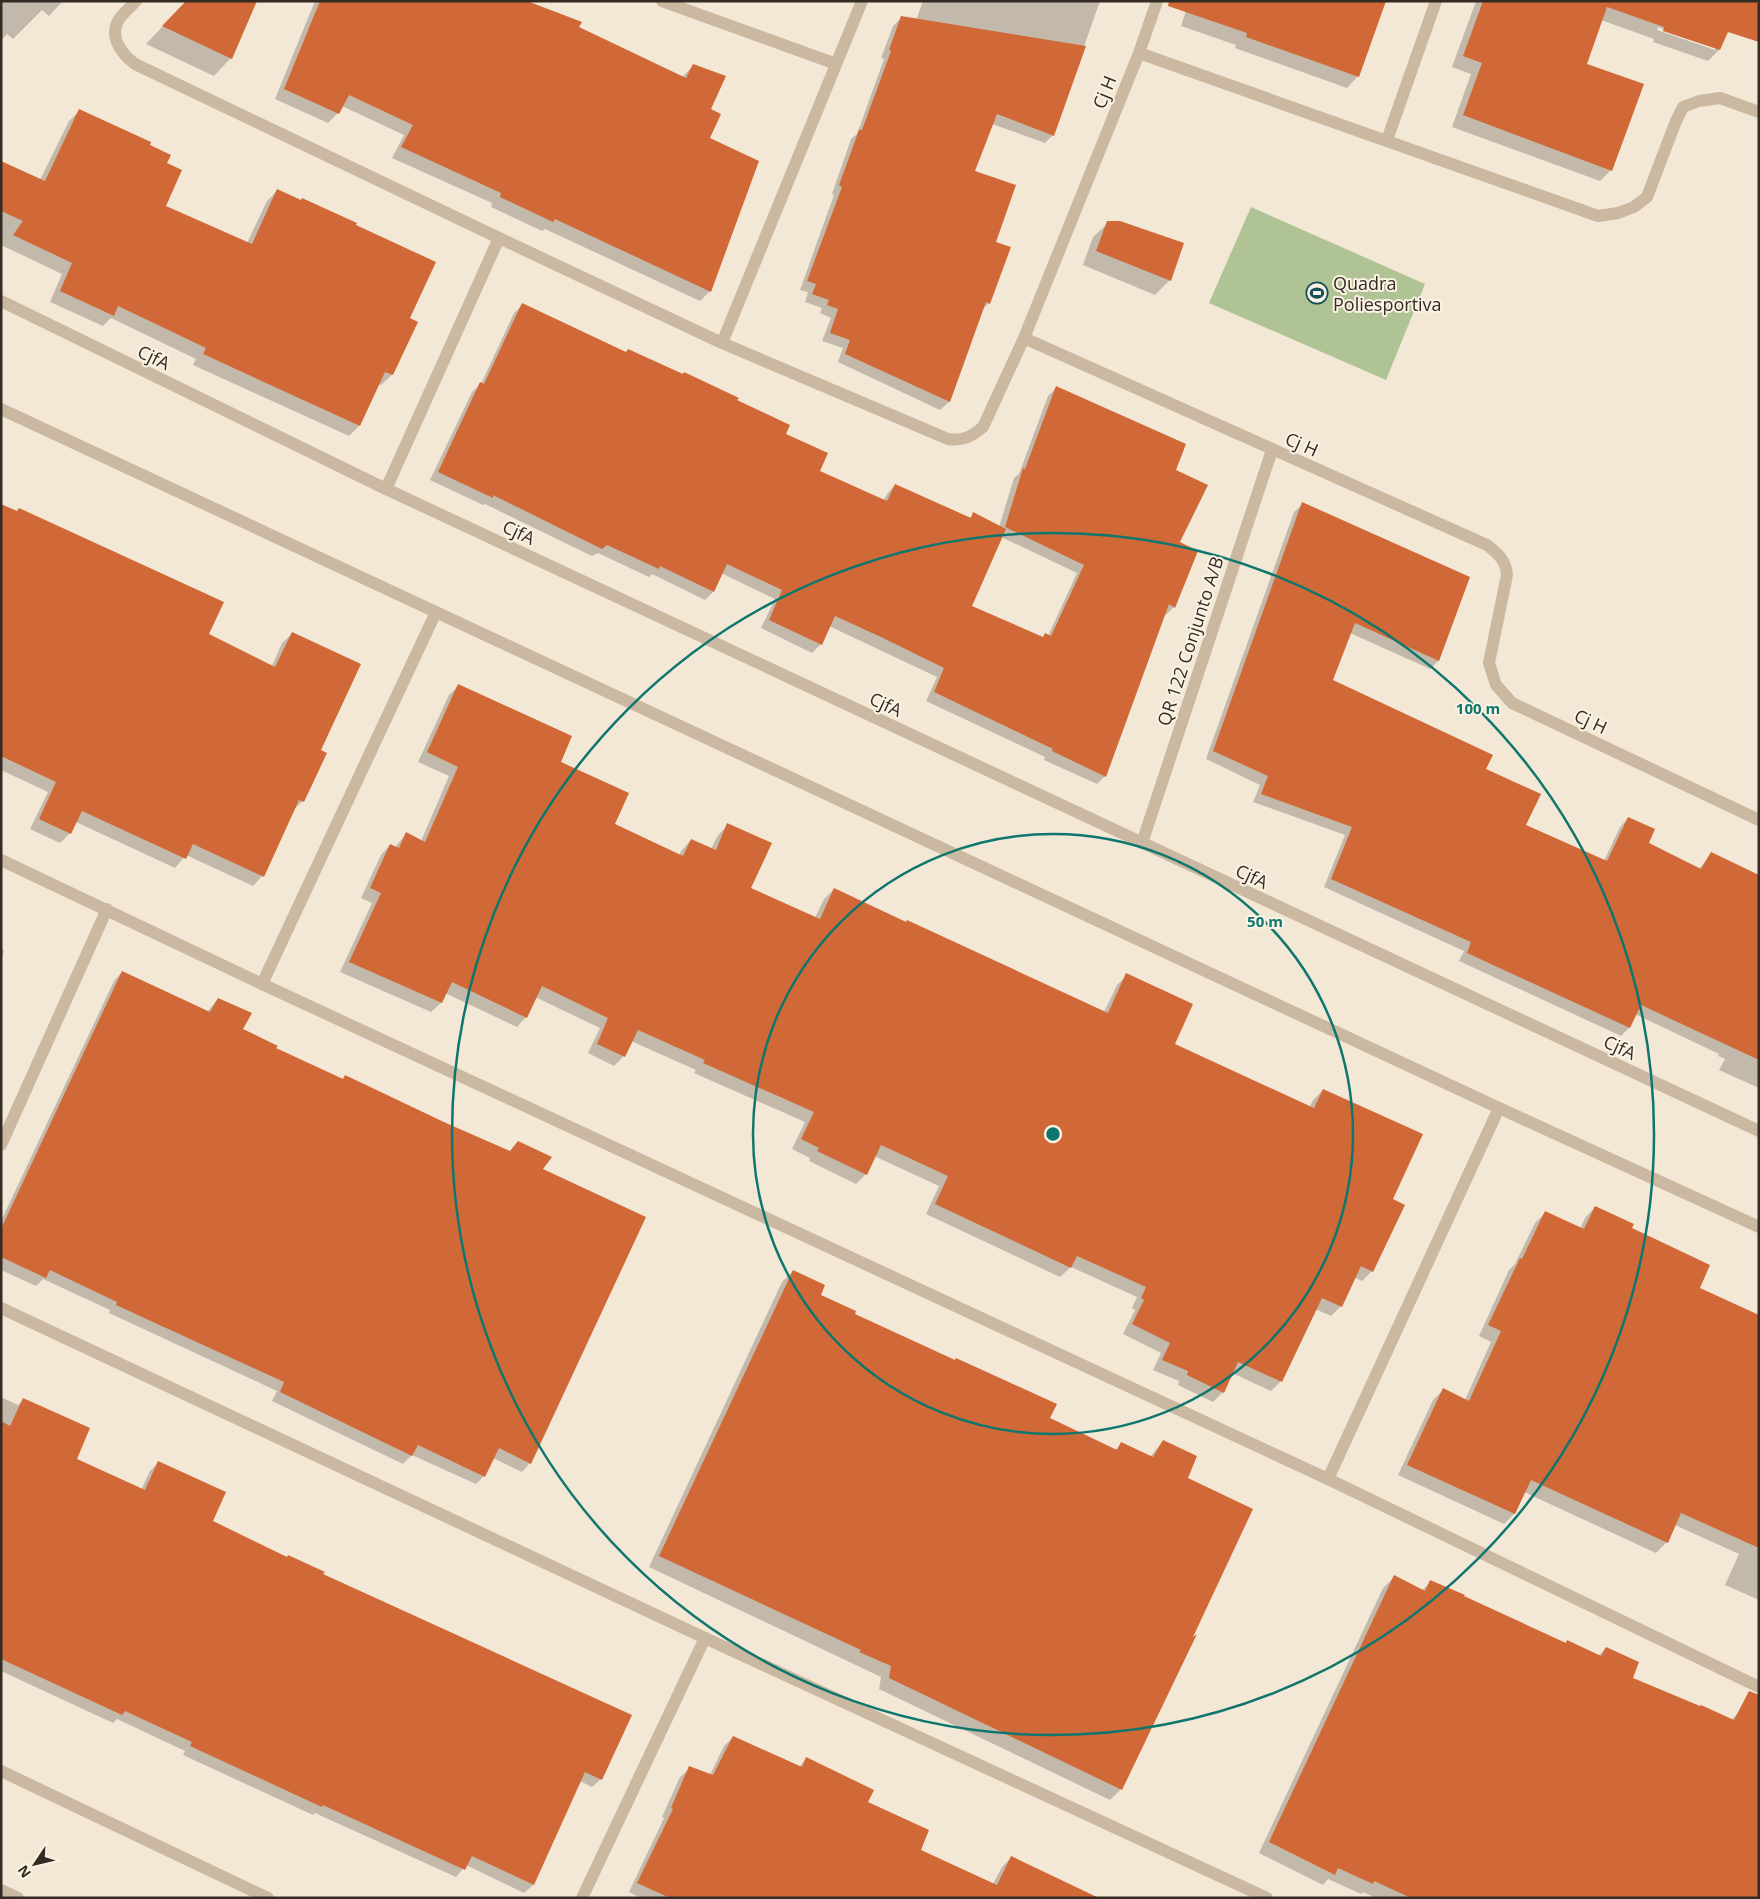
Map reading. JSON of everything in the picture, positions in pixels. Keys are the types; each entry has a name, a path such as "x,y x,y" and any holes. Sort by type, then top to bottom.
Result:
{"street":[{"path":"136,1 117,23 116,38 123,55 135,64 722,343 948,440 960,441 973,436 982,427 1024,338"},
{"path":"662,1 836,64"},
{"path":"722,343 862,1"},
{"name":"Cj H","path":"1157,1 1139,53 1024,338 1487,545 1500,555 1506,565 1507,575 1489,663 1496,685 1512,703 1759,820"},
{"path":"1387,140 1436,1"},
{"path":"1139,53 1598,216 1618,213 1634,207 1647,197 1683,107 1699,101 1720,98 1759,112"},
{"path":"386,489 499,238"},
{"name":"CjfA","path":"1,301 386,489 1759,1131"},
{"path":"1,409 1498,1108 1759,1227"},
{"name":"QR 122 Conjunto A/B","path":"1142,843 1272,450"},
{"path":"262,984 436,612"},
{"path":"1,860 262,984 1328,1479 1759,1687"},
{"path":"1,1145 107,909"},
{"path":"1328,1479 1498,1108"},
{"path":"1,1308 705,1638 1267,1898"},
{"path":"582,1898 705,1638"},
{"path":"1,1771 268,1898"},
{"path":"1,1890 18,1898"}],"green space":[{"name":"Quadra Poliesportiva","path":"1251,207 1425,284 1386,380 1209,303"}],"building":[{"path":"186,1 257,1 232,59 162,26"},
{"path":"320,1 527,1 582,22 579,27 686,78 693,64 726,76 711,109 721,114 710,138 759,161 711,292 555,219 553,222 500,197 501,193 401,147 413,125 349,95 339,114 284,89"},
{"path":"1169,1 1386,1 1359,77 1246,37 1247,33 1168,6"},
{"path":"1483,1 1759,1 1759,42 1728,32 1720,50 1663,31 1664,27 1607,7 1587,64 1644,84 1612,171 1463,115 1482,63 1463,56"},
{"path":"901,16 1086,46 1054,136 997,114 975,171 1016,185 996,242 1011,247 990,304 986,302 950,402 845,354 850,340 830,333 838,309 827,305 829,300 812,294 816,284 807,281 842,187 839,185 859,130 862,130 891,51 889,50"},
{"path":"79,109 151,142 150,145 171,155 167,163 182,170 166,206 252,244 277,189 357,223 356,225 436,262 410,318 418,322 393,375 385,372 360,426 203,354 206,348 118,306 114,316 60,291 72,263 13,235 23,221 1,211 1,161 45,181"},
{"path":"1107,221 1120,221 1184,243 1171,281 1096,251"},
{"path":"522,303 626,352 628,349 683,374 684,372 790,425 786,434 828,453 820,471 887,501 895,484 971,518 973,512 1006,529 972,606 1043,637 1045,633 1051,636 1084,565 1005,527 1023,468 1025,469 1056,386 1186,444 1176,470 1208,485 1180,542 1198,551 1175,608 1169,604 1106,777 1052,751 1053,749 934,692 944,668 881,637 835,616 822,645 769,620 782,590 727,564 714,592 660,566 659,569 607,545 602,549 493,495 493,498 438,472 480,382 484,384"},
{"path":"1302,502 1470,577 1439,661 1355,623 1333,680 1493,755 1486,769 1541,794 1526,825 1607,861 1628,817 1655,829 1649,843 1701,869 1711,852 1759,875 1759,1060 1641,1005 1630,1028 1467,953 1471,942 1331,879 1352,827 1261,794 1268,776 1213,751"},
{"path":"1,504 17,511 19,508 224,602 209,634 275,667 292,632 361,664 321,750 327,753 304,802 299,800 264,877 193,844 186,859 82,811 71,834 39,819 56,782 1,756"},
{"path":"458,684 572,736 561,762 629,793 615,824 683,856 691,839 716,850 727,823 772,843 751,888 820,919 834,888 1108,1013 1126,973 1193,1004 1175,1044 1314,1108 1323,1089 1423,1134 1393,1199 1405,1205 1373,1272 1361,1266 1342,1307 1322,1298 1282,1382 1238,1362 1224,1393 1187,1375 1188,1371 1162,1360 1170,1343 1132,1324 1144,1300 1141,1298 1146,1287 1077,1256 1071,1268 935,1204 948,1176 881,1145 867,1175 817,1151 819,1148 801,1139 814,1112 703,1063 705,1060 638,1030 625,1057 597,1044 608,1018 542,986 527,1018 452,982 442,1003 349,962 381,893 370,888 390,844 399,848 406,832 425,842 458,767 427,752"},
{"path":"122,971 210,1012 218,998 252,1013 243,1029 278,1046 276,1048 343,1079 345,1075 510,1151 518,1141 552,1157 543,1169 646,1217 531,1464 499,1448 485,1477 418,1445 412,1456 280,1392 284,1382 116,1305 117,1302 50,1270 46,1278 1,1257 1,1229"},
{"path":"1595,1206 1634,1224 1632,1228 1710,1265 1700,1288 1759,1315 1759,1548 1681,1513 1668,1543 1531,1480 1515,1514 1407,1465 1443,1388 1469,1401 1501,1331 1488,1325 1545,1211 1584,1229"},
{"path":"793,1270 825,1285 821,1295 856,1311 855,1314 1057,1404 1050,1418 1117,1450 1121,1442 1153,1457 1163,1440 1197,1456 1188,1478 1253,1509 1193,1637 1197,1634 1122,1790 889,1678 891,1666 859,1652 861,1650 659,1556"},
{"path":"23,1398 90,1428 77,1459 145,1490 158,1461 226,1492 213,1521 287,1557 288,1555 325,1572 323,1574 632,1715 602,1780 585,1772 534,1885 472,1856 465,1870 190,1746 192,1742 125,1711 122,1715 1,1659 1,1421 10,1426"},
{"path":"1394,1575 1425,1591 1430,1580 1566,1643 1567,1640 1601,1656 1606,1647 1639,1662 1633,1678 1734,1720 1749,1691 1759,1695 1759,1898 1411,1898 1374,1881 1373,1884 1338,1868 1335,1875 1269,1842"},
{"path":"733,1736 802,1767 806,1757 874,1790 868,1802 929,1830 921,1850 997,1885 1011,1856 1099,1898 670,1898 637,1883 673,1809 671,1808 689,1766 713,1775"}],"place":[{"name":"Quadra Poliesportiva","path":"1317,293"}]}
